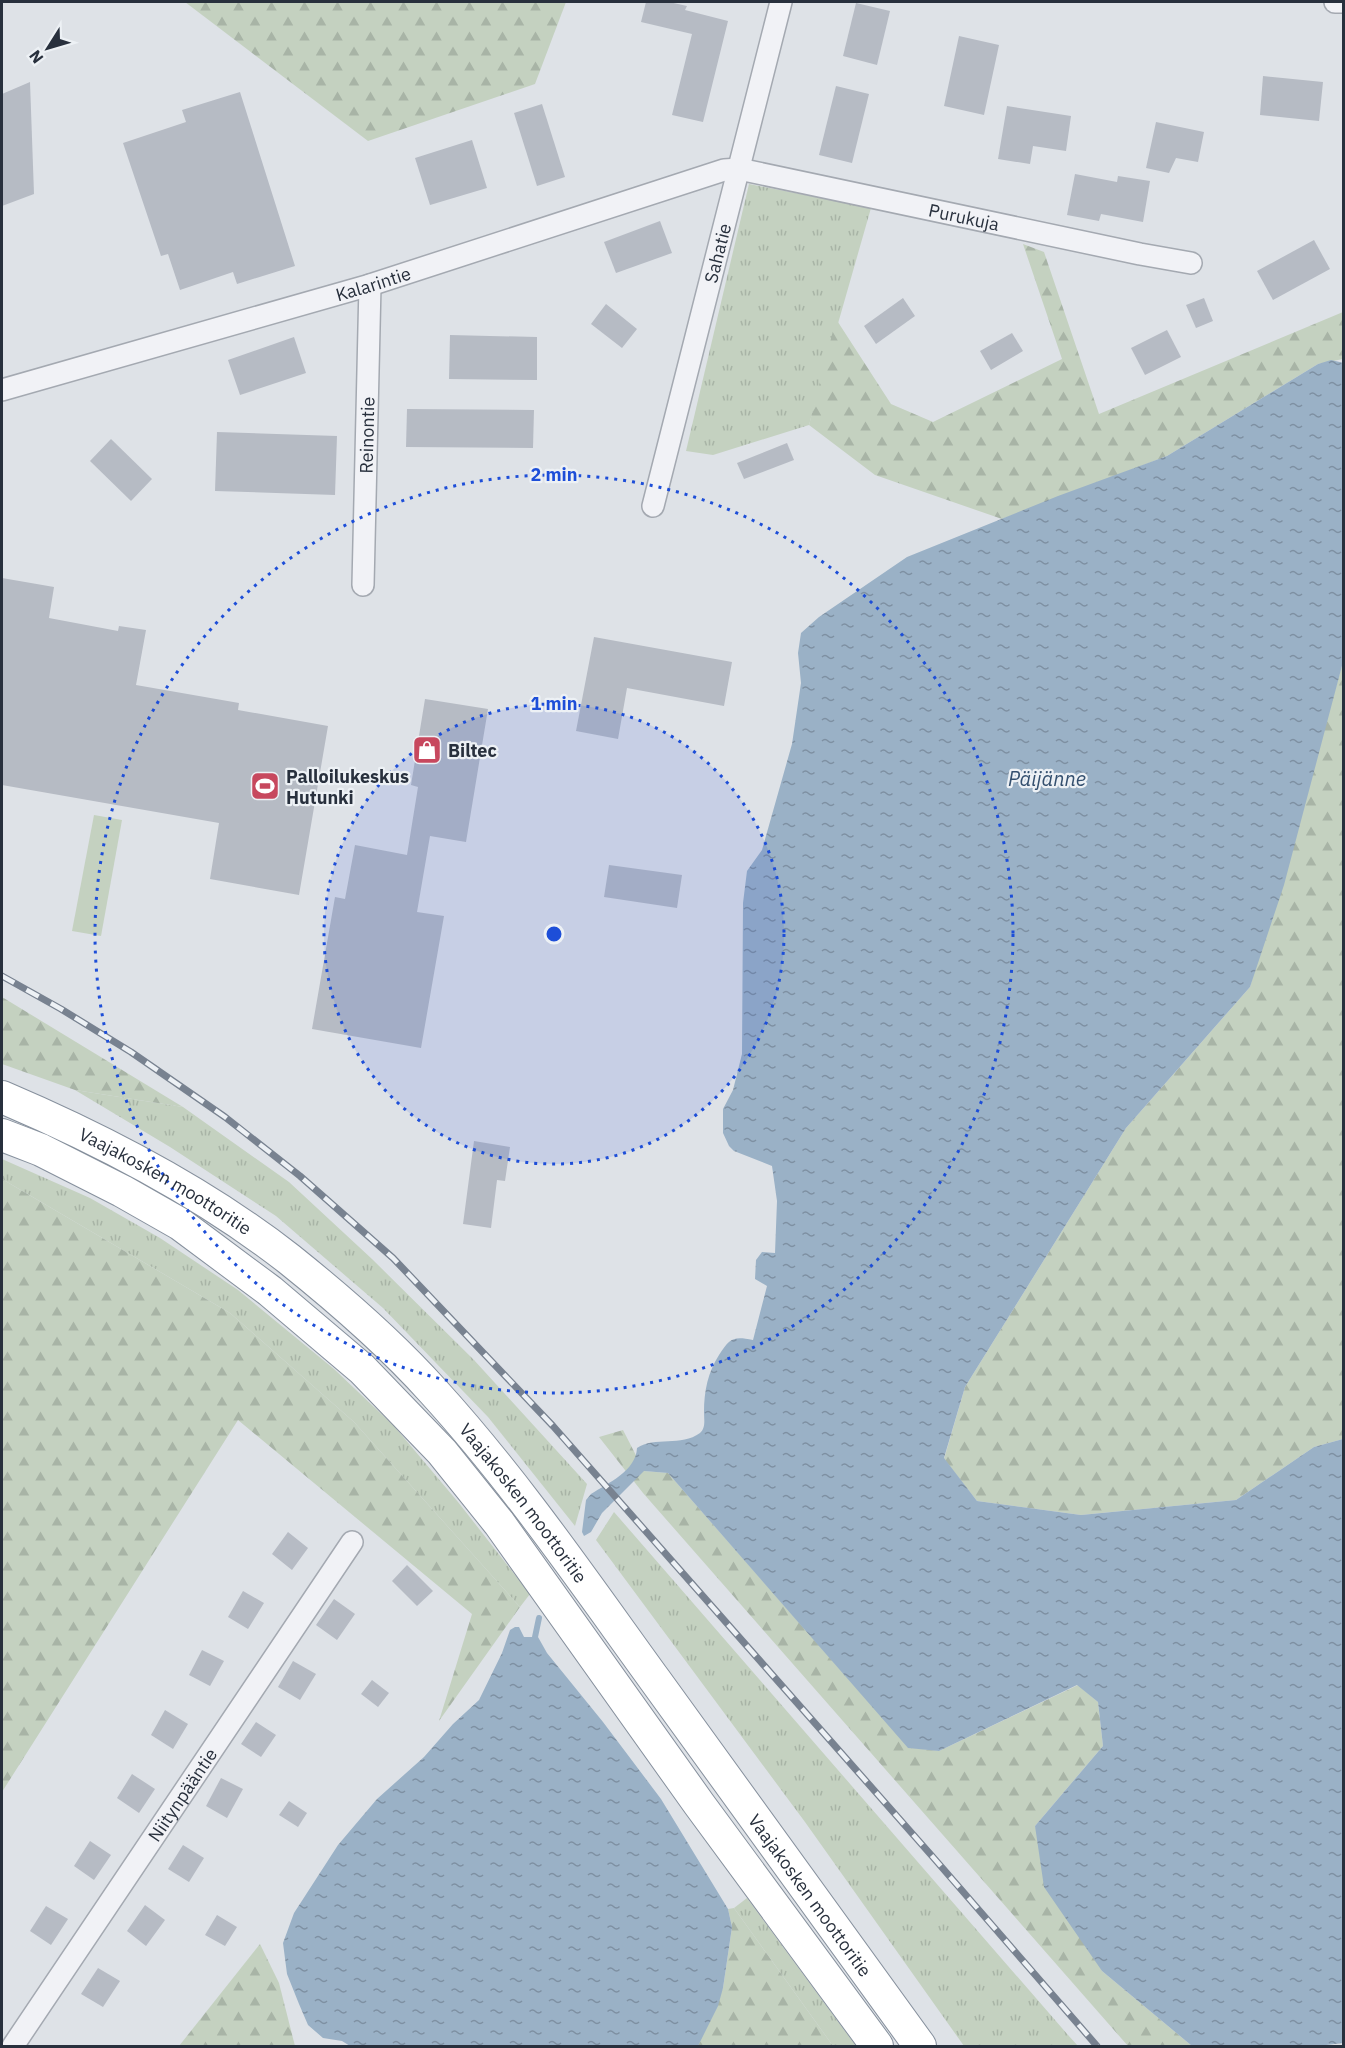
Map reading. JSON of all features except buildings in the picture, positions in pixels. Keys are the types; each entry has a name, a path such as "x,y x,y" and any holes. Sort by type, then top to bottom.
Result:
{"highway":[{"name":"Vaajakosken moottoritie","path":"2,1097 68,1125 155,1170 208,1202 287,1258 333,1296 432,1390 471,1435 565,1555 920,2046"},
{"name":"Vaajakosken moottoritie","path":"2,1135 41,1150 122,1191 180,1224 270,1292 362,1369 442,1452 499,1523 692,1795 877,2046"}],"street":[{"name":"Sahatie","path":"653,506 781,2"},
{"path":"1335,2 1344,2"},
{"name":"Purukuja","path":"739,169 1191,263"},
{"name":"Kalarintie","path":"2,390 370,285 713,174 739,169"},
{"name":"Reinontie","path":"363,585 370,285"},
{"name":"Niitynpääntie","path":"13,2046 352,1542"}],"green space":[{"path":"185,2 566,2 535,84 368,141"},
{"path":"749,184 871,208 809,425 713,455 686,451"},
{"path":"1023,244 1044,252 1099,414 1343,312 1343,359 1318,364 1167,456 1002,519 875,475 809,425 836,319 891,404 933,422 1062,359"},
{"path":"1343,662 1343,1439 1314,1447 1236,1500 1081,1515 977,1501 944,1459 965,1387 1126,1128 1250,987"},
{"path":"94,815 122,820 101,936 72,931"},
{"path":"2,997 183,1107 75,1090 2,1064"},
{"path":"75,1090 183,1107 289,1182 372,1259 474,1360 587,1484 575,1526 488,1417 383,1308 276,1216 170,1147"},
{"path":"2,1159 90,1198 160,1238 238,1290 334,1369 394,1426 458,1502 530,1594 520,1607 354,1422 230,1313 2,1179"},
{"path":"2,1179 230,1313 354,1422 520,1607 439,1721 472,1614 238,1420 2,1792"},
{"path":"623,1430 644,1471 668,1473 908,1747 939,1751 1078,1685 1098,1702 1103,1746 1035,1826 1102,1971 1192,2046 1128,2046 643,1493 599,1437"},
{"path":"614,1512 1078,2046 964,2046 805,1822 596,1540"},
{"path":"747,1898 856,2046 833,2046 734,1908"},
{"path":"734,1908 833,2046 695,2046 723,1988 732,1927 728,1909"},
{"path":"260,1944 279,1983 295,2046 179,2046"}],"water":[{"name":"Päijänne","path":"1331,360 1344,363 1343,662 1284,885 1250,987 1126,1128 965,1387 944,1458 977,1501 1081,1515 1236,1500 1314,1447 1343,1439 1343,2043 1318,2046 1192,2046 1102,1971 1044,1887 1035,1826 1103,1746 1098,1702 1077,1685 939,1751 908,1748 668,1473 644,1471 602,1513 591,1532 584,1536 582,1532 586,1500 626,1470 632,1463 637,1448 644,1444 685,1440 702,1431 706,1389 712,1368 729,1342 741,1338 753,1340 767,1286 755,1279 756,1260 762,1252 775,1253 777,1201 772,1166 734,1151 729,1146 723,1133 723,1109 733,1090 742,1054 743,903 747,871 762,850 792,744 801,683 798,653 801,633 819,617 907,557 1058,496 1167,456 1318,364"},
{"path":"519,1627 524,1637 538,1637 547,1653 603,1722 661,1799 728,1909 732,1927 723,1988 718,2006 698,2046 350,2046 342,2041 323,2038 308,2025 287,1974 283,1943 294,1913 338,1845 377,1799 424,1757 453,1724 479,1700 502,1653 510,1630"}],"waterway":[{"path":"535,1637 539,1618"}],"railway":[{"path":"2,976 131,1052 225,1117 300,1176 393,1258 553,1426 1097,2046"}],"place":[{"name":"Biltec","path":"427,750"},
{"name":"Palloilukeskus Hutunki","path":"265,786"}]}
